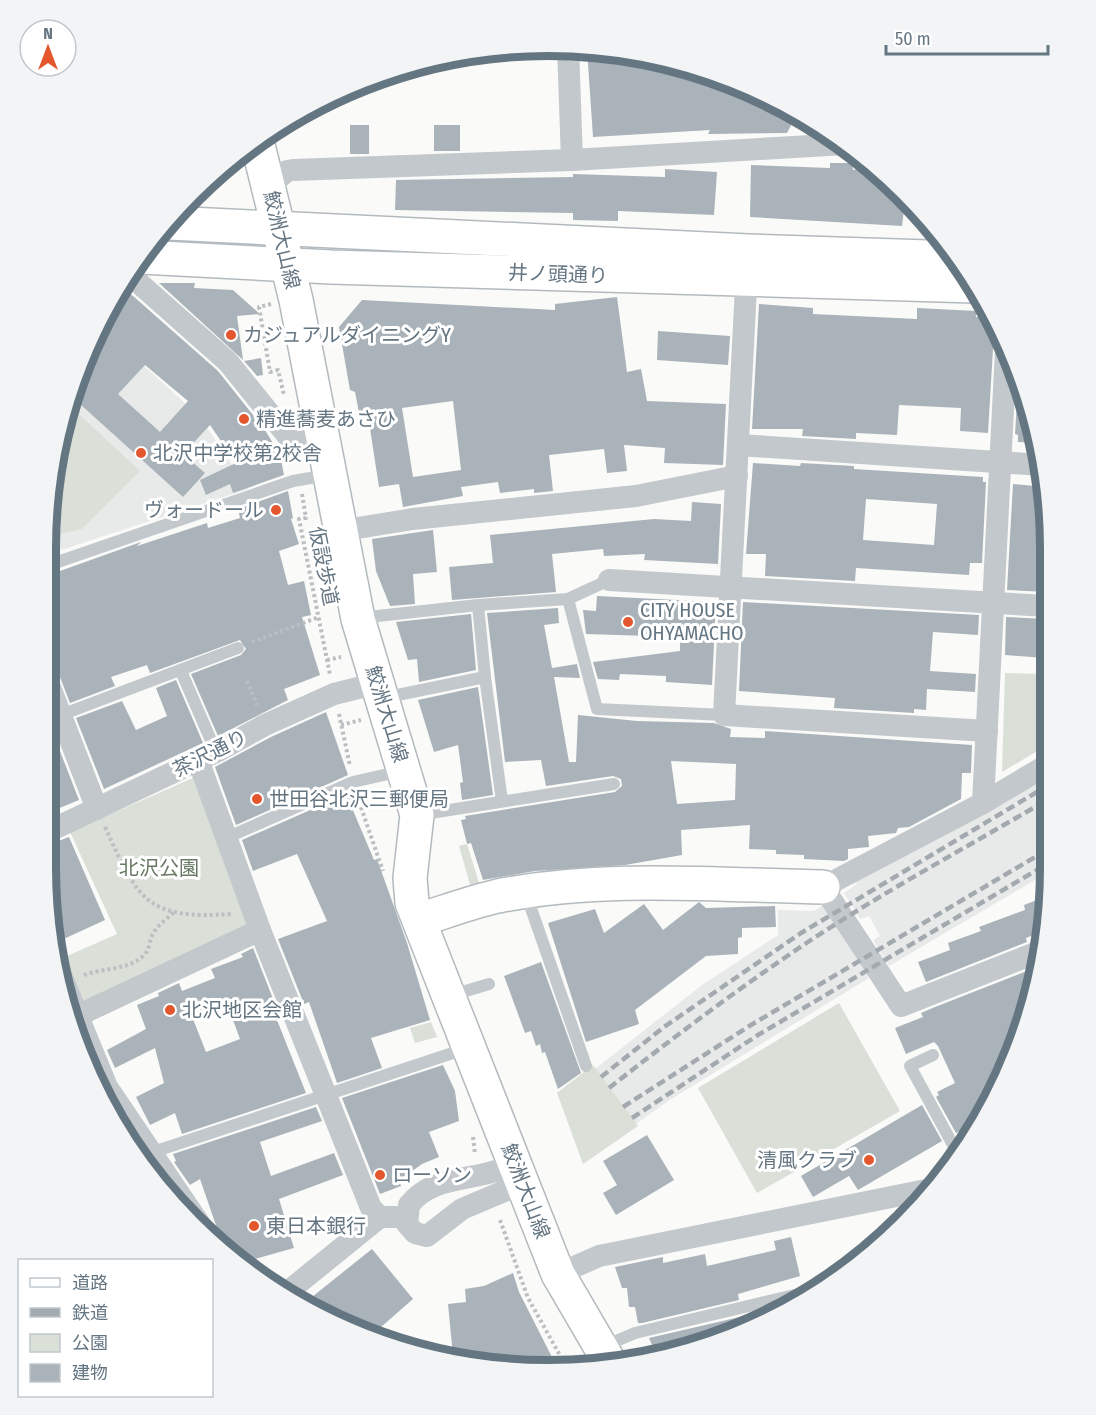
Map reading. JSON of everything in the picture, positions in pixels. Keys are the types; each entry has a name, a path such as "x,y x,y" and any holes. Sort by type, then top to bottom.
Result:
{"main road":[{"name":"鮫洲大山線","path":"259,149 287,263 306,435 314,477 339,531 376,699 417,815 410,892 448,996 558,1274 606,1355"},
{"name":"井ノ頭通り","path":"178,223 280,228 747,265 964,285"},
{"name":"井ノ頭通り","path":"150,257 332,267 747,265 946,258"},
{"path":"419,920 469,904 526,893 639,882 823,887"}],"street":[{"path":"568,57 572,160"},
{"path":"269,186 287,171 293,170 572,160 830,145"},
{"path":"747,265 724,715 987,731"},
{"path":"135,280 228,362 287,435 306,435"},
{"path":"983,803 1005,366"},
{"path":"739,445 1033,464"},
{"path":"339,531 413,519 636,496 737,476"},
{"path":"609,580 1040,606"},
{"name":"茶沢通り","path":"56,830 100,816 265,725 334,694 376,699"},
{"path":"56,726 100,816"},
{"path":"207,756 226,838 256,919 324,1095 371,1208 380,1216"},
{"path":"1032,954 901,1006 823,887 983,803 1040,769"},
{"path":"87,1038 79,1015 256,919"},
{"path":"502,1169 519,1173 509,1189 462,1209 427,1236 415,1233 411,1230 406,1216 413,1200 432,1186 449,1180 482,1176 502,1169"},
{"path":"449,1180 459,1192 462,1209"},
{"path":"558,1274 599,1256 918,1192"},
{"path":"292,1288 380,1216 406,1216"}],"lane":[{"path":"56,563 314,477"},
{"path":"358,619 478,605 568,599 609,580"},
{"path":"568,599 597,709 724,715"},
{"path":"478,605 484,677 502,801"},
{"path":"56,717 238,648"},
{"path":"181,671 207,756"},
{"path":"376,699 484,677"},
{"path":"226,838 353,782 403,770"},
{"path":"417,815 430,815 502,801 614,784"},
{"path":"526,893 586,1066"},
{"path":"448,996 489,984"},
{"path":"148,1154 470,1047"},
{"path":"933,1055 910,1066 954,1146"},
{"path":"606,1355 635,1333 790,1296"}],"path":[{"path":"259,307 270,372 278,370 306,435"},
{"name":"仮設歩道","path":"314,477 306,518 299,519 353,782"},
{"path":"238,648 318,617"},
{"path":"341,725 376,699"},
{"path":"100,816 133,885 143,898 157,908 256,919"},
{"path":"68,975 126,965 143,956 149,948 155,930 175,911"},
{"path":"500,1220 528,1298 562,1359"}],"shaded area":[{"name":"北沢中学校第2校舎","path":"106,331 200,417 248,489 56,552 57,516 65,452 82,390"},
{"path":"1040,777 1040,877 889,966 873,940 880,936 869,916 860,919 844,893 857,884 854,876"},
{"path":"823,905 869,978 668,1101 636,1124 595,1069 702,985 778,935 778,910 814,911"}],"green space":[{"path":"75,411 140,471 82,529 56,535 60,484"},
{"path":"1005,673 1040,674 1039,750 1002,772"},
{"name":"北沢公園","path":"195,777 248,928 87,1002 79,1000 69,981 64,957 117,934 70,832"},
{"path":"467,844 480,886 471,888 459,846"},
{"path":"839,1003 900,1111 757,1193 698,1088"},
{"path":"431,1022 437,1037 415,1043 410,1028"},
{"path":"593,1065 638,1126 583,1164 557,1093"}],"building":[{"path":"588,58 644,65 675,72 736,93 793,121 787,133 708,134 710,130 593,137"},
{"path":"350,125 369,125 369,154 350,154"},
{"path":"434,125 460,125 460,151 434,151"},
{"path":"830,163 852,163 853,170 861,168 906,210 902,226 750,217 751,165 830,168"},
{"path":"665,169 717,172 714,215 618,211 618,221 573,220 573,213 395,210 396,180 573,177 573,174 665,177"},
{"path":"159,283 195,283 194,288 233,290 260,314 237,316 243,360"},
{"path":"128,291 218,371 265,430 280,455 284,475 233,493 230,484 206,495 200,480 236,463 210,425 183,454 205,473 183,497 78,402 106,330","holes":["145,365 188,401 160,432 118,394"]},
{"path":"617,297 627,372 641,369 647,401 726,404 723,465 664,463 665,448 624,445 627,471 607,473 604,449 549,455 553,491 534,493 534,489 500,493 498,482 461,487 463,496 403,507 399,484 379,487 369,422 361,423 355,392 350,390 339,327 362,300 555,310 555,304","holes":["453,401 461,470 413,477 402,408"]},
{"path":"759,304 813,308 813,314 917,319 917,308 976,311 976,317 983,317 996,344 993,349 988,433 960,431 961,408 899,405 897,435 856,433 856,439 802,436 803,429 752,429"},
{"path":"658,331 730,336 728,365 657,360"},
{"path":"261,358 263,375 257,376 244,361"},
{"path":"1017,401 1029,443 1018,442 1018,435 1015,434"},
{"path":"753,463 854,466 854,469 983,477 983,482 986,482 982,563 970,563 969,575 856,568 855,581 765,576 766,554 746,554","holes":["866,499 937,504 934,545 863,540"]},
{"path":"1013,484 1036,486 1040,592 1007,590"},
{"path":"288,491 293,518 291,519 299,544 279,551 288,585 304,581 311,615 302,617 320,675 284,689 288,700 218,736 191,674 241,655 246,649 240,640 150,673 147,665 111,677 115,686 70,703 56,669 56,572 141,542 137,546 207,523 208,528 240,518 238,509"},
{"path":"692,502 721,504 718,564 644,560 645,554 604,556 603,549 552,554 556,592 452,600 449,567 493,563 490,535 654,519 691,521"},
{"path":"433,530 437,572 413,574 415,604 390,606 376,571 372,539"},
{"path":"597,596 716,602 712,685 666,682 666,676 620,674 619,680 598,679 593,662 680,651 680,637 586,634 583,610 596,611"},
{"path":"743,602 979,615 978,635 933,632 930,671 976,674 975,692 927,689 926,710 914,709 914,713 834,708 835,698 739,691"},
{"path":"558,608 559,623 544,625 552,668 577,664 580,678 554,677 569,762 576,762 578,715 637,721 714,723 731,729 730,737 765,738 765,731 972,745 971,773 962,773 961,799 909,827 898,828 896,833 868,836 869,847 848,849 848,859 844,861 804,859 804,855 776,854 776,850 749,849 750,825 681,830 682,855 625,865 535,871 483,880 471,843 467,844 461,820 466,819 465,816 615,792 622,786 621,779 613,776 546,786 541,760 505,762 487,613","holes":["671,761 736,764 735,800 677,804"]},
{"path":"471,614 476,670 419,682 417,659 408,660 396,622"},
{"path":"1006,617 1040,619 1040,658 1005,655"},
{"path":"176,680 203,743 104,789 76,718 122,701 136,730 167,716 156,688"},
{"path":"478,687 493,795 462,800 460,783 463,782 458,745 434,752 418,700"},
{"path":"326,712 348,775 236,825 215,767 271,737"},
{"path":"56,741 79,800 56,809"},
{"path":"349,793 354,807 352,808 374,860 377,859 407,943 430,1020 371,1038 382,1068 337,1083 309,1002 304,1004 278,939 327,921 297,854 253,871 242,840"},
{"path":"69,837 105,920 61,940 57,899 56,842"},
{"path":"1039,899 1036,934 1026,938 1027,942 926,982 918,962 950,950 948,943 981,931 979,927 1025,910 1024,905"},
{"path":"699,902 706,908 775,906 776,927 742,928 742,937 738,938 738,954 706,956 635,1010 639,1024 586,1042 548,923 595,909 604,933 644,904 663,930"},
{"path":"253,948 279,1014 275,1015 306,1093 182,1134 175,1113 150,1125 136,1097 164,1083 155,1048 115,1068 107,1050 146,1029 137,1005 159,996 158,993 179,983 182,991 215,978 211,969 243,957 241,954","holes":["226,1001 240,1039 206,1052 191,1014"]},
{"path":"541,962 581,1073 558,1089 545,1052 542,1053 540,1044 536,1046 531,1031 525,1033 504,976"},
{"path":"1029,970 1024,994 1003,1055 990,1085 962,1134 960,1131 956,1133 936,1097 939,1095 937,1092 955,1083 938,1046 934,1042 906,1054 895,1028 923,1017 921,1013"},
{"path":"443,1065 455,1091 459,1121 429,1132 439,1157 422,1164 399,1180 401,1186 380,1194 342,1098"},
{"name":"清風クラブ","path":"922,1105 942,1141 858,1190 849,1176 813,1197 801,1176"},
{"path":"316,1107 322,1121 260,1142 271,1176 334,1153 343,1175 279,1199 294,1248 251,1260 218,1231 200,1179 190,1185 174,1162 176,1161 173,1154"},
{"path":"647,1135 674,1180 616,1215 603,1193 617,1185 603,1161"},
{"path":"791,1237 800,1276 738,1294 739,1300 642,1323 638,1323 635,1307 629,1307 627,1288 622,1288 615,1267 663,1257 663,1263 705,1254 707,1266 776,1250 774,1241"},
{"path":"372,1249 413,1299 379,1329 310,1298"},
{"path":"513,1273 519,1292 553,1360 484,1355 452,1350 448,1304 466,1302 465,1289 484,1286"},
{"path":"744,1316 745,1318 706,1333 653,1348 649,1338"}],"railway":[{"path":"601,1077 664,1027 801,933 1040,790"},
{"path":"609,1088 707,1013 808,942 896,887 1040,804"},
{"path":"623,1107 751,1025 1040,854"},
{"path":"632,1118 758,1035 1040,868"}],"place":[{"name":"カジュアルダイニングY","path":"231,335"},
{"name":"精進蕎麦あさひ","path":"244,419"},
{"name":"北沢中学校第2校舎","path":"141,453"},
{"name":"ヴォードール","path":"276,510"},
{"name":"CITY HOUSE OHYAMACHO","path":"628,622"},
{"name":"世田谷北沢三郵便局","path":"257,799"},
{"name":"北沢地区会館","path":"170,1010"},
{"name":"清風クラブ","path":"869,1160"},
{"name":"ローソン","path":"380,1175"},
{"name":"東日本銀行","path":"254,1226"}]}
